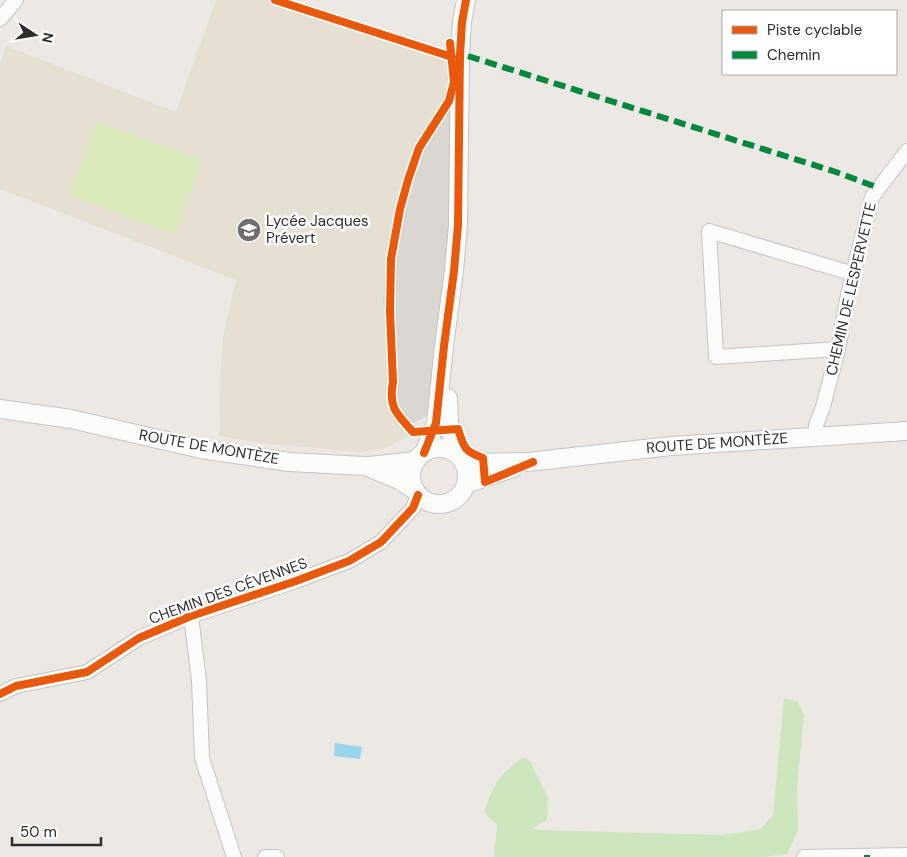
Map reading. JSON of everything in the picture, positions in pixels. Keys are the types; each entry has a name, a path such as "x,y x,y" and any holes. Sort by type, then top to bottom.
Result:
{"street":[{"path":"0,19 16,0"},
{"path":"466,0 462,22 460,56 458,224 454,271 436,423 411,476 418,499 437,504 446,504 455,500 462,493 467,477 449,424 448,382 468,228 467,91 468,56 474,0"},
{"name":"CHEMIN DE LESPERVETTE","path":"816,435 816,425 823,407 838,349 872,197 907,152"},
{"path":"838,349 716,357 708,231 854,274"},
{"name":"ROUTE DE MONTÈZE","path":"0,409 71,420 202,449 289,462 365,466 399,480 418,499"},
{"name":"ROUTE DE MONTÈZE","path":"460,458 528,462 671,446 816,435 907,431"},
{"path":"365,466 420,457 440,448 449,450 460,458"},
{"name":"ROUTE DE MONTÈZE","path":"466,484 528,462"},
{"name":"CHEMIN DES CÉVENNES","path":"0,694 16,686 87,672 139,638 191,616 349,561 381,542 418,499"},
{"path":"191,616 199,682 202,758 234,857"},
{"path":"804,857 907,854"},
{"path":"265,857 277,857"}],"shaded area":[{"name":"Lycée Jacques Prévert","path":"216,0 267,0 449,59 451,80 447,96 414,155 398,200 386,258 383,303 390,371 389,388 394,407 410,435 386,448 361,452 269,444 219,436 223,337 236,280 0,189 0,64 6,46 176,112"},
{"path":"447,96 457,98 455,193 434,412 406,427 394,407 389,388 390,371 383,303 386,258 398,200 414,155"}],"green space":[{"path":"96,122 202,160 175,234 70,196"},
{"path":"784,698 798,702 804,715 797,787 798,830 787,854 764,857 494,857 497,825 484,812 491,794 502,775 524,757 531,763 548,798 547,820 533,828 539,830 722,835 761,829 773,815"}],"water":[{"path":"335,743 362,747 360,759 334,756"}],"marked path":[{"path":"468,56 836,172 879,188"}],"cycle path":[{"path":"275,0 452,57"},
{"path":"424,453 436,423 454,271 458,225 460,55 462,22 466,0"},
{"path":"450,43 454,82 449,101 419,148 400,209 391,259 390,312 393,404 398,415 413,432 458,429 468,451 483,458 485,482 533,462"},
{"path":"0,694 16,686 87,672 139,638 191,616 349,561 381,542 413,508 418,495"}],"place":[{"name":"Lycée Jacques Prévert","path":"249,230"}]}
